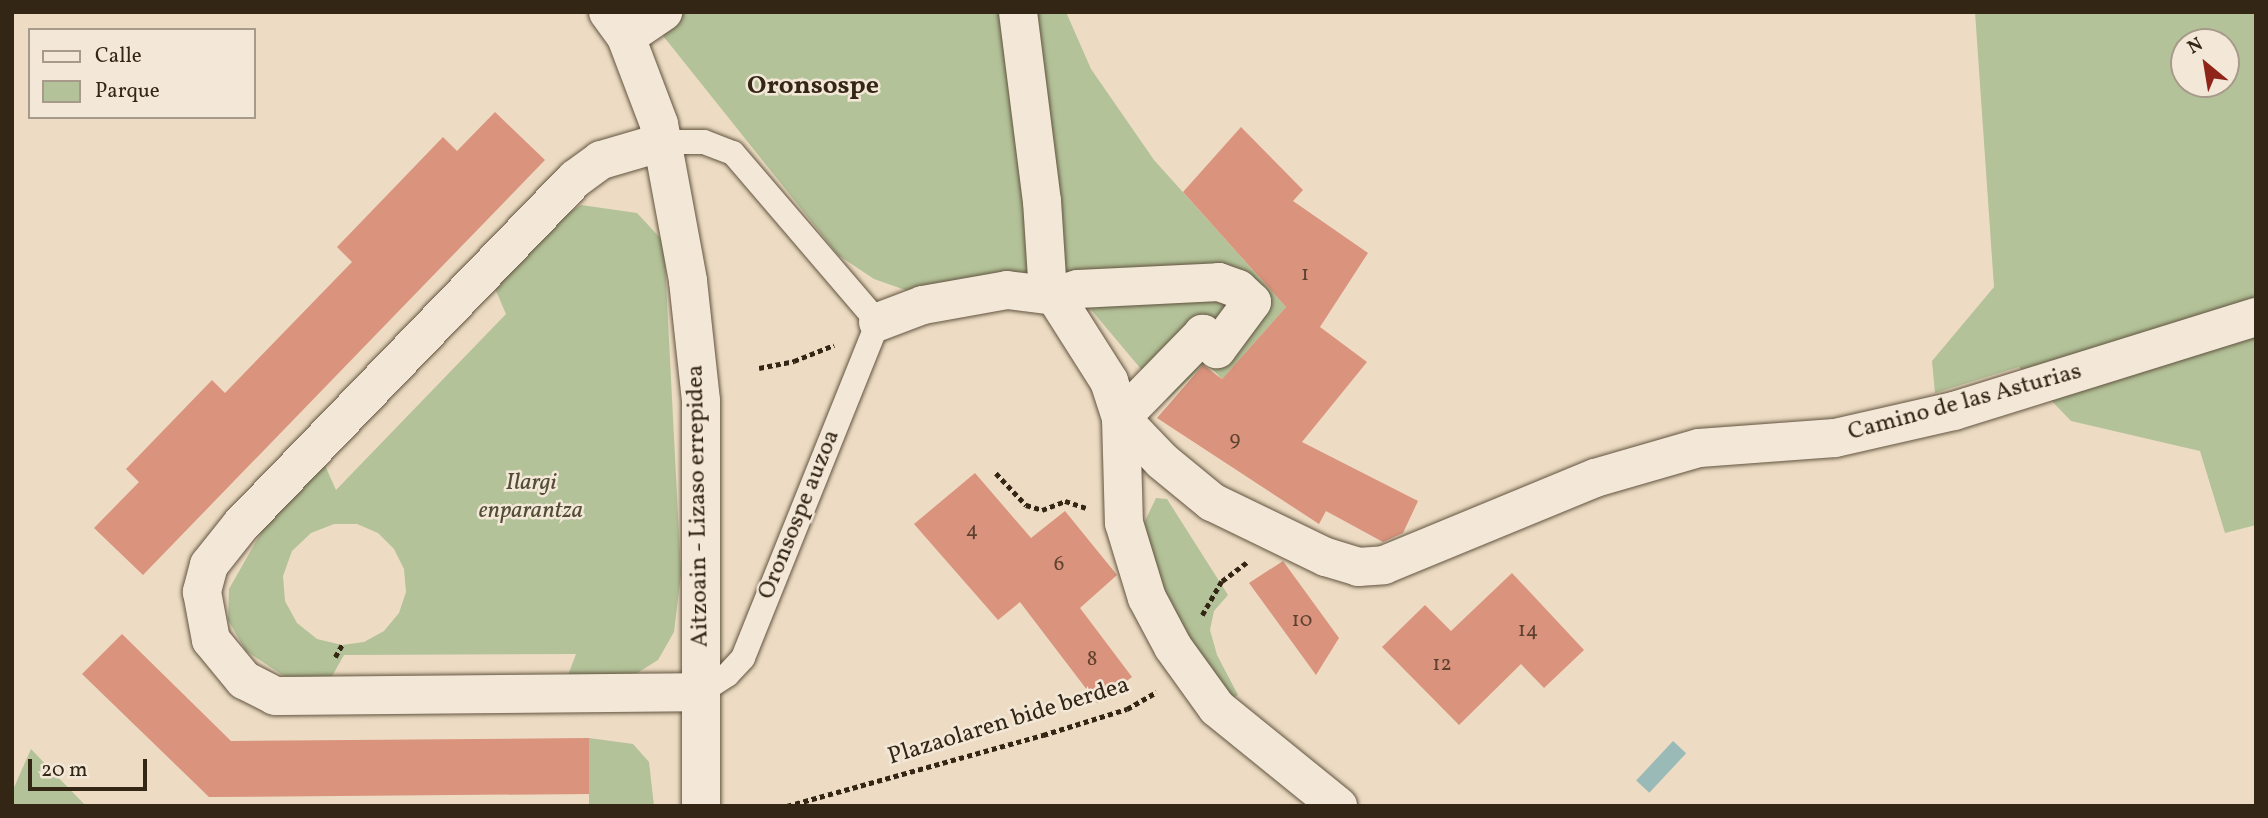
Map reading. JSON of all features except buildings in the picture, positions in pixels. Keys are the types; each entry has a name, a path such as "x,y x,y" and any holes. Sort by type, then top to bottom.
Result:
{"street":[{"path":"617,24 663,12"},
{"path":"1018,12 1042,201 1047,279 1109,381 1121,418 1124,523 1147,598 1185,666 1217,708 1338,806"},
{"name":"Aitzoain - Lizaso errepidea","path":"617,24 663,142 688,281 701,401 701,806"},
{"path":"663,142 601,160 575,179 240,526 209,565 202,592 211,640 244,680 275,696 701,692"},
{"path":"878,322 923,305 1007,290 1055,296 1078,289 1219,282 1238,289 1252,302 1217,349 1203,334 1121,418"},
{"name":"Camino de las Asturias","path":"1293,544 1357,567 1384,565 1509,511 1595,478 1699,448 1835,438 1954,411 2256,317"},
{"path":"1121,418 1162,461 1212,502 1293,544"}],"lane":[{"path":"663,142 704,142 733,153 878,322"},
{"name":"Oronsospe auzoa","path":"701,692 727,676 743,658 878,322"}],"path":[{"path":"759,368 794,361 878,322"},
{"path":"996,473 1026,505 1042,510 1065,501 1124,523"},
{"name":"Plazaolaren bide berdea","path":"787,806 1127,709 1154,694 1185,666 1206,602 1222,581 1264,552 1293,544"}],"green space":[{"path":"684,12 1066,12 1091,69 1154,160 1286,307 1222,379 1206,363 1167,400 1067,281 1027,272 908,291 874,279 838,255 660,32"},
{"path":"1975,12 2256,12 2256,525 2225,533 2200,451 2071,421 2019,367 1935,393 1932,361 1994,287"},
{"name":"Ilargi enparantza","path":"581,205 637,213 664,242 681,574 674,632 658,660 621,683 565,683 576,654 344,655 331,678 284,676 246,651 228,620 229,589 267,522 323,461 336,490 506,314 493,284 554,222","holes":["334,524 357,524 378,533 394,549 404,569 406,592 399,613 384,631 364,642 342,645 317,639 297,623 285,601 283,576 292,551 311,533"]},
{"path":"1156,498 1167,499 1228,595 1214,611 1210,630 1217,655 1238,695 1224,704 1170,616 1144,523"},
{"path":"589,738 633,744 649,762 654,806 589,806"},
{"path":"31,749 86,806 12,806 12,792"}],"water":[{"path":"1673,741 1686,753 1649,793 1636,780"}],"district":[{"name":"Oronsospe","path":"813,87"}]}
